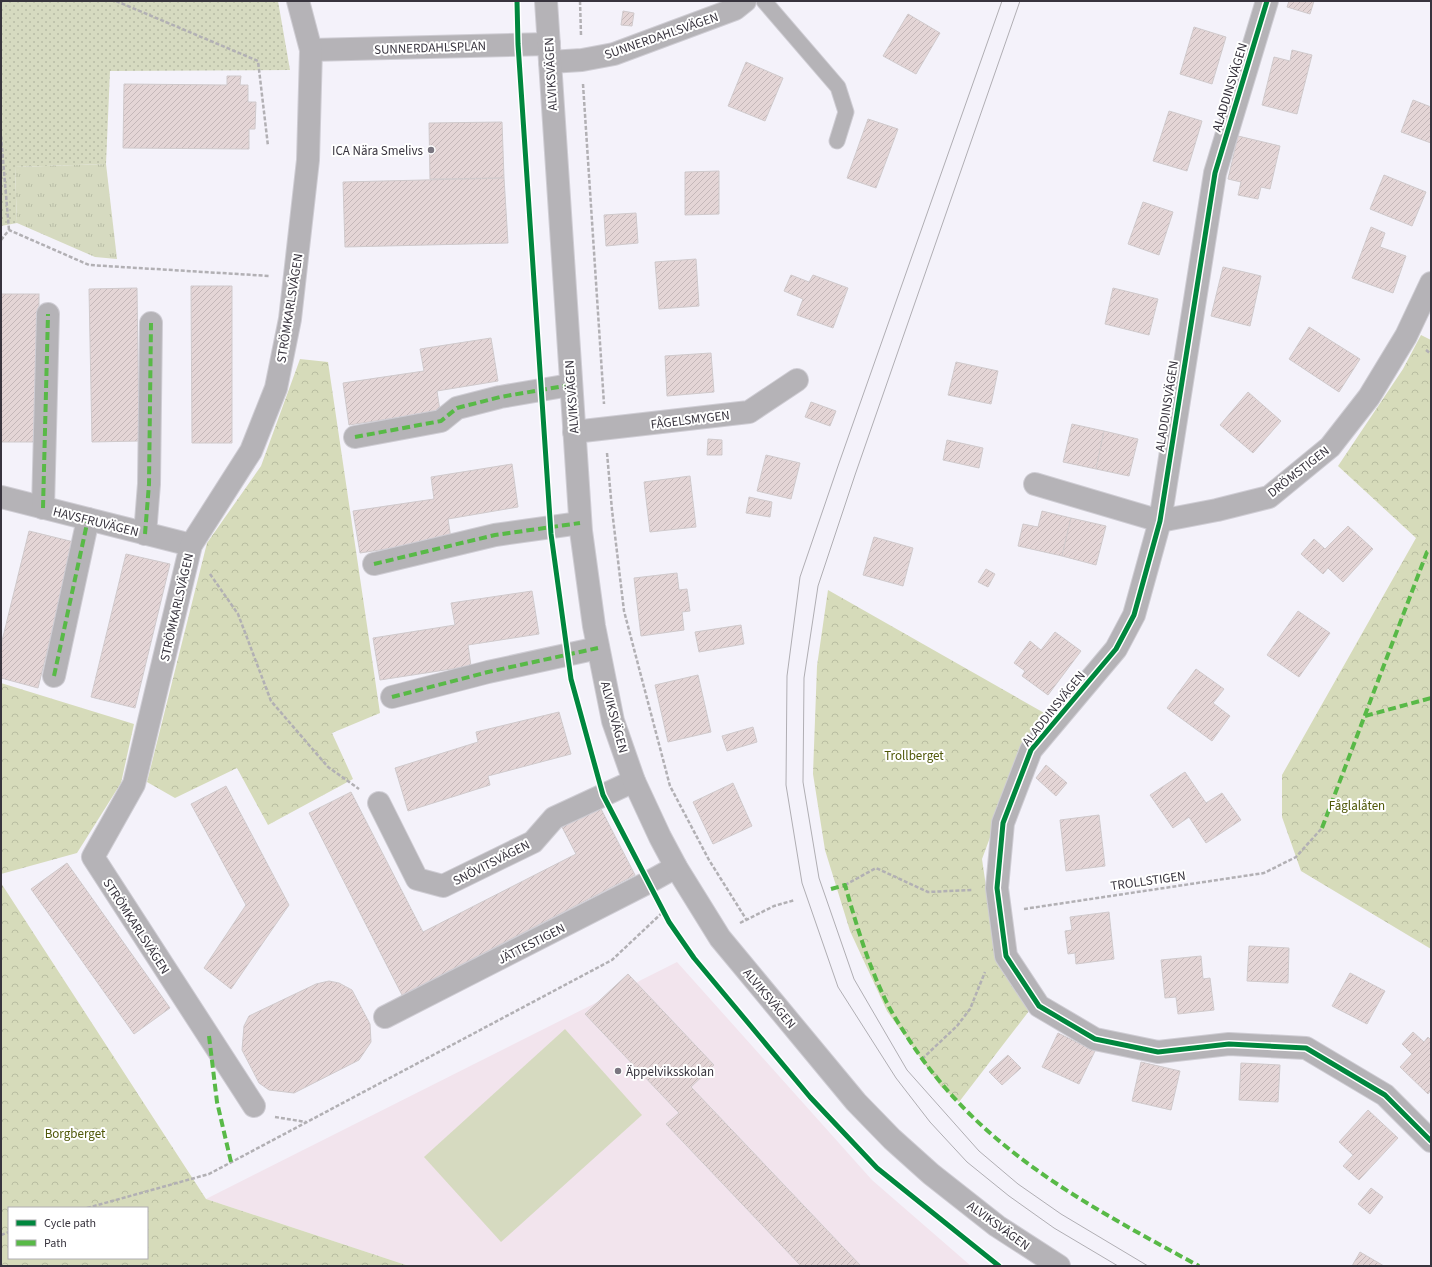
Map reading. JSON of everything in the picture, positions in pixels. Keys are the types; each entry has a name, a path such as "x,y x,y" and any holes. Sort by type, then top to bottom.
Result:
{"street":[{"name":"STRÖMKARLSVÄGEN","path":"254,1106 93,857 134,784 191,545 251,451 276,388 290,319 296,278 308,160 311,50 298,1"},
{"name":"ALVIKSVÄGEN","path":"546,1 580,523 594,626 613,721 634,781 660,837 676,867 720,938 856,1102 892,1139 931,1174 997,1226 1059,1266"},
{"name":"SUNNERDAHLSVÄGEN","path":"549,53 582,60 614,54 735,9 745,1"},
{"name":"ALADDINSVÄGEN","path":"1267,1 1215,173 1160,521 1134,615 1116,649 1031,750 1002,823 997,888 1006,956 1039,1006 1095,1039 1158,1052 1229,1044 1306,1048 1385,1096 1431,1141"},
{"name":"SUNNERDAHLSPLAN","path":"311,50 549,53"},
{"name":"DRÖMSTIGEN","path":"1035,484 1160,521 1217,510 1268,497 1330,447 1369,397 1406,336 1431,284"},
{"path":"43,508 48,314"},
{"path":"145,534 149,484 152,323"},
{"name":"FÅGELSMYGEN","path":"574,432 749,412 797,380"},
{"path":"355,437 441,421 457,408 500,397 570,385"},
{"name":"HAVSFRUVÄGEN","path":"1,497 191,545"},
{"path":"54,676 88,520"},
{"path":"374,564 495,535 580,523"},
{"path":"392,697 488,672 598,648"},
{"name":"SNÖVITSVÄGEN","path":"379,803 417,880 444,886 533,842 554,818 634,781"},
{"name":"JÄTTESTIGEN","path":"385,1017 642,886 676,867"}],"lane":[{"path":"764,1 838,87 846,112 837,141"}],"path":[{"path":"116,1 258,61 268,146"},
{"path":"580,1 582,60 606,429 612,510 624,611 670,786 709,860 746,919"},
{"path":"1,136 9,230 1,240"},
{"path":"9,230 89,265 296,278"},
{"path":"191,545 238,614 271,701 328,767 379,803"},
{"path":"845,885 876,868 928,892 997,888"},
{"path":"738,925 746,919 774,906 795,900"},
{"path":"91,1207 209,1174 612,960 664,911"},
{"path":"922,1059 957,1026 970,1008 986,970"},
{"path":"254,1106 270,1116 307,1122"}],"shaded area":[{"name":"Äppelviksskolan","path":"677,962 872,1180 971,1266 409,1266 206,1199"}],"green space":[{"path":"1,1 278,1 290,70 110,71 106,164 15,167 17,223 1,226"},
{"path":"106,164 117,259 95,257 17,223 15,167"},
{"name":"Fåglalåten","path":"1421,335 1431,340 1431,949 1301,871 1282,817 1282,775 1416,538 1338,466 1403,369"},
{"path":"300,359 328,362 380,713 332,733 353,779 268,825 237,768 175,798 147,782 207,543 261,466"},
{"name":"Trollberget","path":"828,590 1046,714 1024,746 982,859 996,955 1029,1011 959,1102 941,1087 887,1011 850,931 825,850 813,774 817,666"},
{"path":"1,683 134,724 121,783 77,853 1,874"},
{"name":"Borgberget","path":"1,883 206,1199 409,1266 1,1266"},
{"path":"565,1029 642,1115 501,1242 424,1157"}],"building":[{"path":"1289,1 1314,1 1310,14 1287,7"},
{"path":"623,11 634,13 632,26 621,25"},
{"path":"908,14 940,33 916,74 883,56"},
{"path":"1194,27 1226,37 1212,84 1180,74"},
{"path":"1292,50 1312,55 1297,114 1262,105 1274,57 1290,61"},
{"path":"746,62 783,78 765,121 728,106"},
{"path":"227,76 241,76 240,85 248,85 248,102 256,102 255,129 249,129 249,149 123,148 124,84 227,85"},
{"path":"1413,100 1431,107 1431,143 1401,132"},
{"path":"1169,111 1202,121 1187,171 1153,161"},
{"path":"868,119 898,129 876,188 847,178"},
{"path":"502,122 504,178 430,179 429,123"},
{"path":"1238,136 1280,146 1270,189 1261,187 1258,199 1238,195 1241,182 1228,179"},
{"path":"719,171 719,214 685,215 685,172"},
{"path":"1384,175 1426,192 1412,226 1370,209"},
{"path":"504,178 508,243 345,247 343,182"},
{"path":"1143,202 1173,212 1159,255 1128,244"},
{"path":"636,213 638,243 606,246 604,215"},
{"path":"1371,227 1385,233 1380,247 1406,256 1393,293 1352,278"},
{"path":"696,259 699,306 659,309 655,262"},
{"path":"1223,267 1261,276 1250,326 1211,316"},
{"path":"791,275 809,282 813,275 848,288 833,328 797,315 803,299 784,291"},
{"path":"191,286 232,286 232,443 192,443"},
{"path":"137,288 139,441 92,442 89,289"},
{"path":"1113,288 1158,299 1149,335 1105,324"},
{"path":"1,294 39,294 39,442 1,442"},
{"path":"1309,327 1360,359 1339,392 1289,359"},
{"path":"491,338 498,381 437,391 440,411 349,425 343,383 424,371 420,349"},
{"path":"711,353 714,392 667,396 665,356"},
{"path":"956,362 998,371 991,404 948,395"},
{"path":"1248,392 1281,421 1253,453 1220,425"},
{"path":"811,402 836,411 830,426 805,417"},
{"path":"1072,424 1104,431 1096,469 1063,462"},
{"path":"1104,431 1138,439 1129,476 1096,469"},
{"path":"708,439 722,440 722,455 707,455"},
{"path":"947,440 983,448 979,468 943,460"},
{"path":"766,455 800,463 791,499 757,491"},
{"path":"512,464 518,507 448,519 451,539 360,553 353,511 434,499 431,477"},
{"path":"690,476 696,527 650,532 644,482"},
{"path":"749,497 772,502 770,517 746,513"},
{"path":"1042,511 1071,518 1062,556 1018,546 1023,524 1038,527"},
{"path":"1071,518 1106,526 1096,565 1062,556"},
{"path":"1348,526 1373,549 1343,582 1328,568 1323,574 1301,554 1314,539 1325,549"},
{"path":"29,531 74,542 38,688 1,678 1,645"},
{"path":"874,537 913,548 903,586 863,575"},
{"path":"126,554 170,564 135,708 91,697"},
{"path":"986,569 995,574 988,587 978,582"},
{"path":"677,573 679,590 687,589 690,611 682,612 684,630 641,636 634,578"},
{"path":"532,591 539,634 468,645 471,666 380,680 373,638 455,625 451,603"},
{"path":"1298,611 1330,633 1299,677 1267,655"},
{"path":"741,625 744,644 699,652 695,632"},
{"path":"1055,632 1081,651 1048,695 1022,676 1025,671 1014,663 1030,641 1041,650"},
{"path":"1196,669 1224,689 1213,703 1230,716 1212,741 1167,708"},
{"path":"698,675 711,732 668,742 655,685"},
{"path":"559,712 571,754 488,776 490,785 408,811 395,768 478,742 476,732"},
{"path":"753,727 757,742 727,751 722,736"},
{"path":"1046,765 1067,783 1056,796 1036,778"},
{"path":"1185,772 1206,803 1222,793 1241,820 1206,843 1189,817 1173,828 1150,795"},
{"path":"733,783 752,826 713,844 693,802"},
{"path":"226,786 289,905 231,989 204,968 246,905 191,804"},
{"path":"351,792 423,932 576,854 562,827 600,807 635,875 402,995 309,813"},
{"path":"1099,815 1105,866 1066,871 1060,820"},
{"path":"67,863 170,1008 134,1034 31,889"},
{"path":"1109,912 1114,959 1076,964 1075,953 1068,954 1065,931 1072,930 1070,917"},
{"path":"1249,946 1289,948 1288,983 1247,981"},
{"path":"1201,956 1203,979 1210,978 1214,1010 1178,1014 1176,997 1165,998 1161,960"},
{"path":"1350,973 1385,991 1367,1024 1332,1006"},
{"path":"628,974 714,1065 691,1087 861,1266 801,1266 666,1124 679,1113 585,1014"},
{"path":"329,981 339,983 352,990 370,1024 371,1042 359,1060 294,1093 269,1090 259,1083 242,1050 244,1026 249,1016 316,984"},
{"path":"1413,1032 1424,1042 1428,1037 1431,1040 1431,1090 1428,1094 1400,1067 1412,1054 1402,1044"},
{"path":"1058,1033 1095,1051 1079,1084 1042,1067"},
{"path":"1008,1055 1021,1068 1002,1085 989,1072"},
{"path":"1141,1062 1180,1071 1171,1110 1132,1101"},
{"path":"1241,1063 1280,1065 1278,1102 1239,1100"},
{"path":"1368,1110 1398,1138 1359,1180 1343,1166 1353,1155 1339,1142"},
{"path":"1371,1188 1383,1197 1370,1214 1358,1204"},
{"path":"1360,1252 1384,1266 1352,1266"}],"tram line":[{"path":"1002,1 800,577 787,676 786,785 802,883 838,987 896,1078 930,1122 967,1162 1009,1196 1054,1228 1118,1266"},
{"path":"1020,1 855,475 818,586 804,678 803,782 819,878 854,979 907,1070 979,1151 1018,1184 1061,1214 1148,1266"}],"marked path":[{"path":"43,508 48,314"},
{"path":"145,534 149,484 151,323"},
{"path":"355,437 441,421 457,408 500,397 570,385"},
{"path":"54,676 88,519"},
{"path":"374,564 495,535 580,523"},
{"path":"1322,828 1427,552 1431,550"},
{"path":"392,697 488,672 598,648"},
{"path":"1365,716 1431,698"},
{"path":"831,889 845,885 869,962 889,1007 906,1035 935,1075 966,1110 1000,1142 1075,1196 1115,1220 1199,1266"},
{"path":"209,1036 217,1102 231,1162"}],"cycle path":[{"path":"517,1 518,44 551,534 571,679 603,795 669,922 694,958 810,1097 877,1168 999,1266"},
{"path":"1267,1 1215,173 1160,521 1134,615 1116,649 1031,750 1003,823 997,888 1006,956 1039,1006 1095,1039 1158,1052 1229,1044 1306,1048 1385,1095 1431,1141"}],"place":[{"name":"ICA Nära Smelivs","path":"431,150"},
{"name":"Äppelviksskolan","path":"618,1071"}]}
